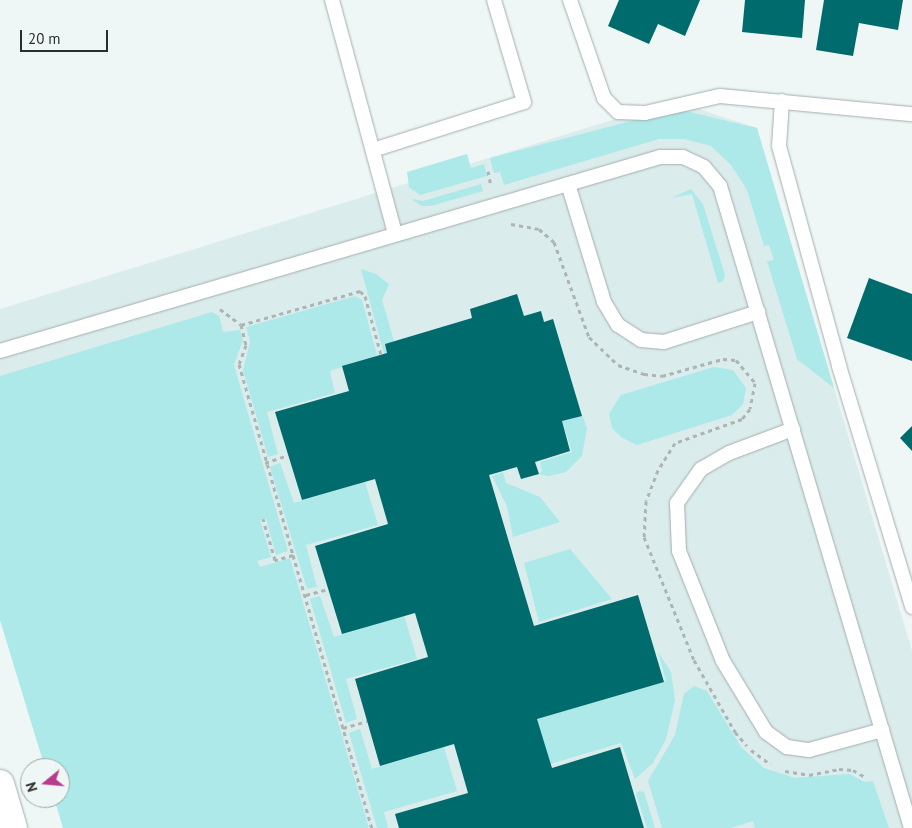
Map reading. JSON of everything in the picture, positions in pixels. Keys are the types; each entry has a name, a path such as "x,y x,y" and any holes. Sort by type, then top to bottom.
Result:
{"main road":[{"path":"0,784 13,828"}],"lane":[{"path":"332,0 395,234"},
{"path":"373,150 524,102 494,0"},
{"path":"570,0 604,98 618,112 645,113 720,96 912,114"},
{"path":"782,101 779,146 839,366 912,607"},
{"path":"0,351 660,157 683,157 704,167 720,186 911,828"},
{"path":"568,184 604,302 618,325 641,340 664,342 758,312"},
{"path":"793,430 729,453 701,469 677,503 679,551 722,661 766,732 787,747 809,750 882,730"}],"path":[{"path":"488,171 492,186"},
{"path":"503,223 539,229 554,242 577,312"},
{"path":"241,325 360,291 365,296 381,355"},
{"path":"217,307 241,325 246,344 239,364 264,463 306,595 372,828"},
{"path":"264,463 288,455"},
{"path":"263,519 275,560 293,555"},
{"path":"306,595 328,589"},
{"path":"343,728 367,721"}],"shaded area":[{"path":"674,101 757,128 912,651 912,828 64,828 63,808 70,808 70,758 56,758 0,612 0,309"},
{"path":"677,109 757,128 834,388 797,359 767,261 774,260 769,245 764,246 747,190 731,165 711,146 684,139 659,139 504,185 500,172 494,173 490,158"},
{"path":"467,154 471,168 484,164 487,176 420,195 409,187 407,172"},
{"path":"481,184 483,191 431,206 422,206 411,199 423,201"},
{"path":"691,189 703,204 725,275 723,281 718,283 692,194 671,198"},
{"path":"361,269 376,274 389,284 382,300 394,341 385,344 387,353 384,354"},
{"path":"355,296 362,300 377,355 330,371 335,393 267,412 278,454 268,457 243,370 250,342 246,327"},
{"path":"212,312 219,316 223,332 240,330 243,340 234,365 288,551 276,555 266,519 260,520 271,557 257,561 260,567 290,558 369,828 63,828 57,808 70,808 70,758 42,758 0,620 0,376"},
{"path":"714,367 733,370 746,388 743,404 732,415 637,445 622,438 612,428 609,414 621,395"},
{"path":"580,409 587,428 582,456 566,472 549,476 539,474 542,471 540,462 572,452 562,421 582,416"},
{"path":"280,463 294,503 365,482 378,525 306,545 317,587 307,589 270,467"},
{"path":"503,472 506,483 540,497 560,522 513,537 507,506 492,476"},
{"path":"570,549 612,599 539,622 524,563"},
{"path":"320,596 334,637 404,615 417,659 346,679 357,719 346,723 310,599"},
{"path":"658,652 671,672 675,700 666,739 653,763 635,779 621,743 550,764 537,719 666,681"},
{"path":"694,686 707,691 741,747 764,768 795,778 849,774 865,782 873,781 889,828 755,828 753,821 731,828 662,828 648,781 675,735 684,694"},
{"path":"360,729 372,769 444,747 457,791 384,812 388,828 377,828 349,733"},
{"path":"639,791 644,792 655,828 647,828 636,794"}],"building":[{"path":"619,0 700,0 685,36 658,24 649,44 608,26"},
{"path":"745,0 805,0 802,38 742,32"},
{"path":"824,0 903,0 898,30 859,23 853,56 816,50"},
{"path":"869,278 912,294 912,361 847,338"},
{"path":"517,294 524,316 541,311 544,322 553,319 582,416 562,421 570,451 535,462 539,474 521,479 517,467 489,475 534,626 638,595 664,682 537,719 552,768 620,747 644,828 399,828 395,814 468,793 454,744 380,766 355,679 428,657 415,613 342,634 315,546 388,524 375,479 302,500 275,412 349,391 342,366 387,353 385,344 472,318 470,309"},
{"path":"912,426 912,451 900,438"}]}
